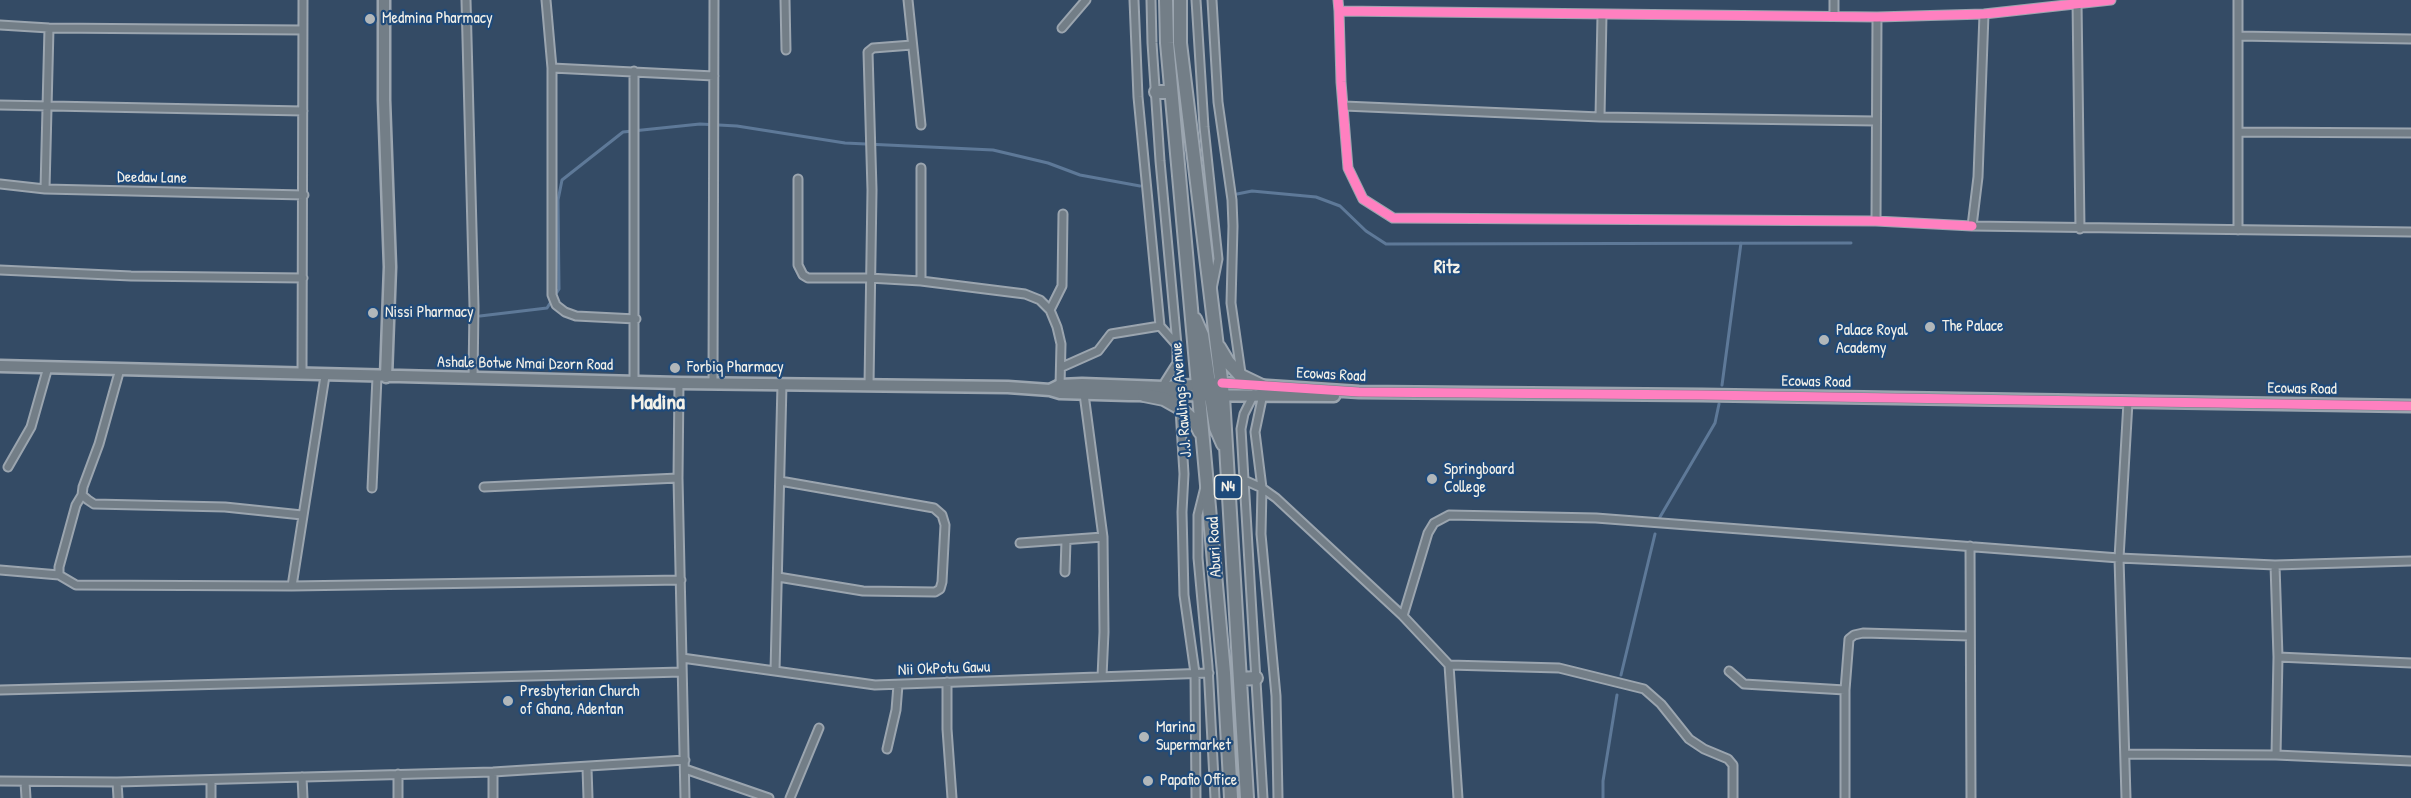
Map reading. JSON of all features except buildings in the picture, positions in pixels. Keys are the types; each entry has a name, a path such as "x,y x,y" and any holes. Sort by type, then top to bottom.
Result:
{"highway":[{"name":"J.J. Rawlings Avenue","path":"1166,0 1171,92 1191,313 1209,383 1198,396 1224,673 1231,798"},
{"name":"N4","path":"1180,0 1180,43 1211,294"},
{"path":"1156,92 1171,92"},
{"name":"Aburi Road","path":"1211,294 1216,342 1209,383 1217,396 1226,447 1247,798"},
{"path":"1216,342 1228,362 1260,392"},
{"path":"1209,383 1217,396"},
{"path":"1144,395 1164,399 1180,408 1195,422 1202,437"},
{"path":"1240,679 1256,678"}],"street":[{"path":"302,375 303,0"},
{"path":"372,488 390,267 384,100 384,0"},
{"path":"466,0 474,306 473,378"},
{"path":"546,0 552,68 552,295 556,305 576,316 636,319"},
{"path":"712,383 714,0"},
{"path":"785,0 786,50"},
{"path":"908,0 921,125"},
{"path":"1062,28 1086,0"},
{"path":"1134,0 1138,98 1160,326 1177,345"},
{"path":"1151,0 1156,92 1177,345 1177,363 1164,387"},
{"path":"1196,0 1204,127 1218,260 1211,294"},
{"path":"1212,0 1218,102 1232,209 1231,303 1241,376"},
{"path":"1338,0 1348,168 1363,199 1393,218 1876,221 2080,229 2411,232"},
{"path":"1834,0 1834,16"},
{"path":"1340,11 1877,17 1984,14 2111,0"},
{"path":"2238,0 2238,230"},
{"path":"2077,2 2080,229"},
{"path":"1972,226 1978,177 1984,14"},
{"path":"1600,117 1602,15"},
{"path":"1876,221 1877,17"},
{"path":"0,25 49,28 302,30"},
{"path":"45,189 45,106 49,28"},
{"path":"2238,36 2411,39"},
{"path":"869,385 868,52 873,48 912,45"},
{"path":"552,68 714,76"},
{"path":"634,71 636,319 634,381"},
{"path":"0,105 303,111"},
{"path":"1344,106 1600,117 1876,121"},
{"path":"2239,132 2411,133"},
{"path":"921,168 921,281"},
{"path":"798,179 798,265 803,275 808,278 921,281 1025,294 1040,300 1050,310 1061,344 1062,367 1057,389 1084,394 1198,396 1260,392"},
{"name":"Deedaw Lane","path":"0,184 45,189 304,195"},
{"path":"1050,310 1062,286 1063,214"},
{"path":"0,270 131,276 303,278"},
{"path":"1062,367 1098,351 1111,334 1160,326"},
{"name":"Ashale Botwe Nmai Dzorn Road","path":"0,366 382,377 1057,389"},
{"path":"8,467 31,427 48,367"},
{"path":"59,574 76,505 82,495 120,369"},
{"path":"292,586 325,375"},
{"path":"679,383 678,477 685,798"},
{"name":"Ecowas Road","path":"1057,389 1164,387 1209,383 1276,395 1338,396 1359,392"},
{"path":"775,671 782,384"},
{"name":"Ecowas Road","path":"1260,392 1348,390 1359,392 2411,406"},
{"path":"1260,392 1244,414 1241,429 1263,798"},
{"path":"1260,392 1255,432 1262,488 1261,534 1276,696 1278,798"},
{"path":"1084,394 1103,537 1102,677"},
{"path":"2126,798 2119,558 2128,402"},
{"path":"1180,408 1184,474 1182,559 1184,595 1196,673 1196,798"},
{"path":"484,487 678,477"},
{"path":"1244,480 1262,488 1276,498 1403,616 1449,665 1458,798"},
{"path":"778,577 863,591 935,592 940,589 942,582 945,525 938,509 780,481"},
{"path":"1206,485 1198,515 1198,558 1209,673 1215,798"},
{"path":"82,495 94,504 225,507 302,515"},
{"path":"1403,616 1428,533 1434,523 1449,515 1596,518 2119,558 2275,565 2411,561"},
{"path":"1020,543 1103,537"},
{"path":"1065,573 1066,540"},
{"path":"1970,546 1971,798"},
{"path":"2275,565 2278,657 2276,755"},
{"path":"0,570 59,574 76,585 292,586 681,580"},
{"path":"1845,798 1845,690 1849,639 1863,633 1970,636"},
{"path":"2278,657 2411,663"},
{"name":"Nii OkPotu Gawu","path":"682,658 838,681 898,685 1209,673"},
{"path":"1449,665 1559,668 1644,689 1661,704 1689,739 1704,749 1728,759 1733,765 1733,798"},
{"path":"1729,671 1744,684 1845,690"},
{"path":"0,690 682,672"},
{"path":"947,682 947,729 952,798"},
{"path":"887,749 896,710 898,685"},
{"path":"790,798 819,728"},
{"path":"2125,754 2276,755 2411,761"},
{"path":"0,782 117,782 493,772 587,768 685,760"},
{"path":"587,768 588,798"},
{"path":"685,769 769,798"},
{"path":"493,772 493,798"},
{"path":"398,774 398,798"},
{"path":"302,777 303,798"},
{"path":"211,780 211,798"},
{"path":"25,782 26,798"},
{"path":"117,782 118,798"}],"waterway":[{"path":"480,316 547,308 559,289 558,200 562,180 623,132 700,124 737,126 845,143 993,150 1048,163 1080,175 1140,186"},
{"path":"1237,194 1252,191 1316,197 1340,206 1366,231 1386,244 1851,243"},
{"path":"1722,385 1741,243"},
{"path":"1660,517 1715,423 1719,404"},
{"path":"1621,675 1655,534"},
{"path":"1603,798 1603,781 1617,695"}],"cycle path":[{"path":"1338,0 1339,11 1877,17 1984,14 2111,0"},
{"path":"1339,11 1341,82 1348,168 1363,199 1393,218 1876,221 1972,226"},
{"path":"1222,383 1359,392 2411,406"}],"place":[{"name":"Medmina Pharmacy","path":"370,19"},
{"name":"Nissi Pharmacy","path":"373,313"},
{"name":"The Palace","path":"1930,327"},
{"name":"Palace Royal Academy","path":"1824,340"},
{"name":"Forbiq Pharmacy","path":"675,368"},
{"name":"Springboard College","path":"1432,479"},
{"name":"Presbyterian Church of Ghana, Adentan","path":"508,701"},
{"name":"Marina Supermarket","path":"1144,737"},
{"name":"Papafio Office","path":"1148,781"}],"district":[{"name":"Ritz","path":"1447,268"},
{"name":"Madina","path":"658,403"}]}
